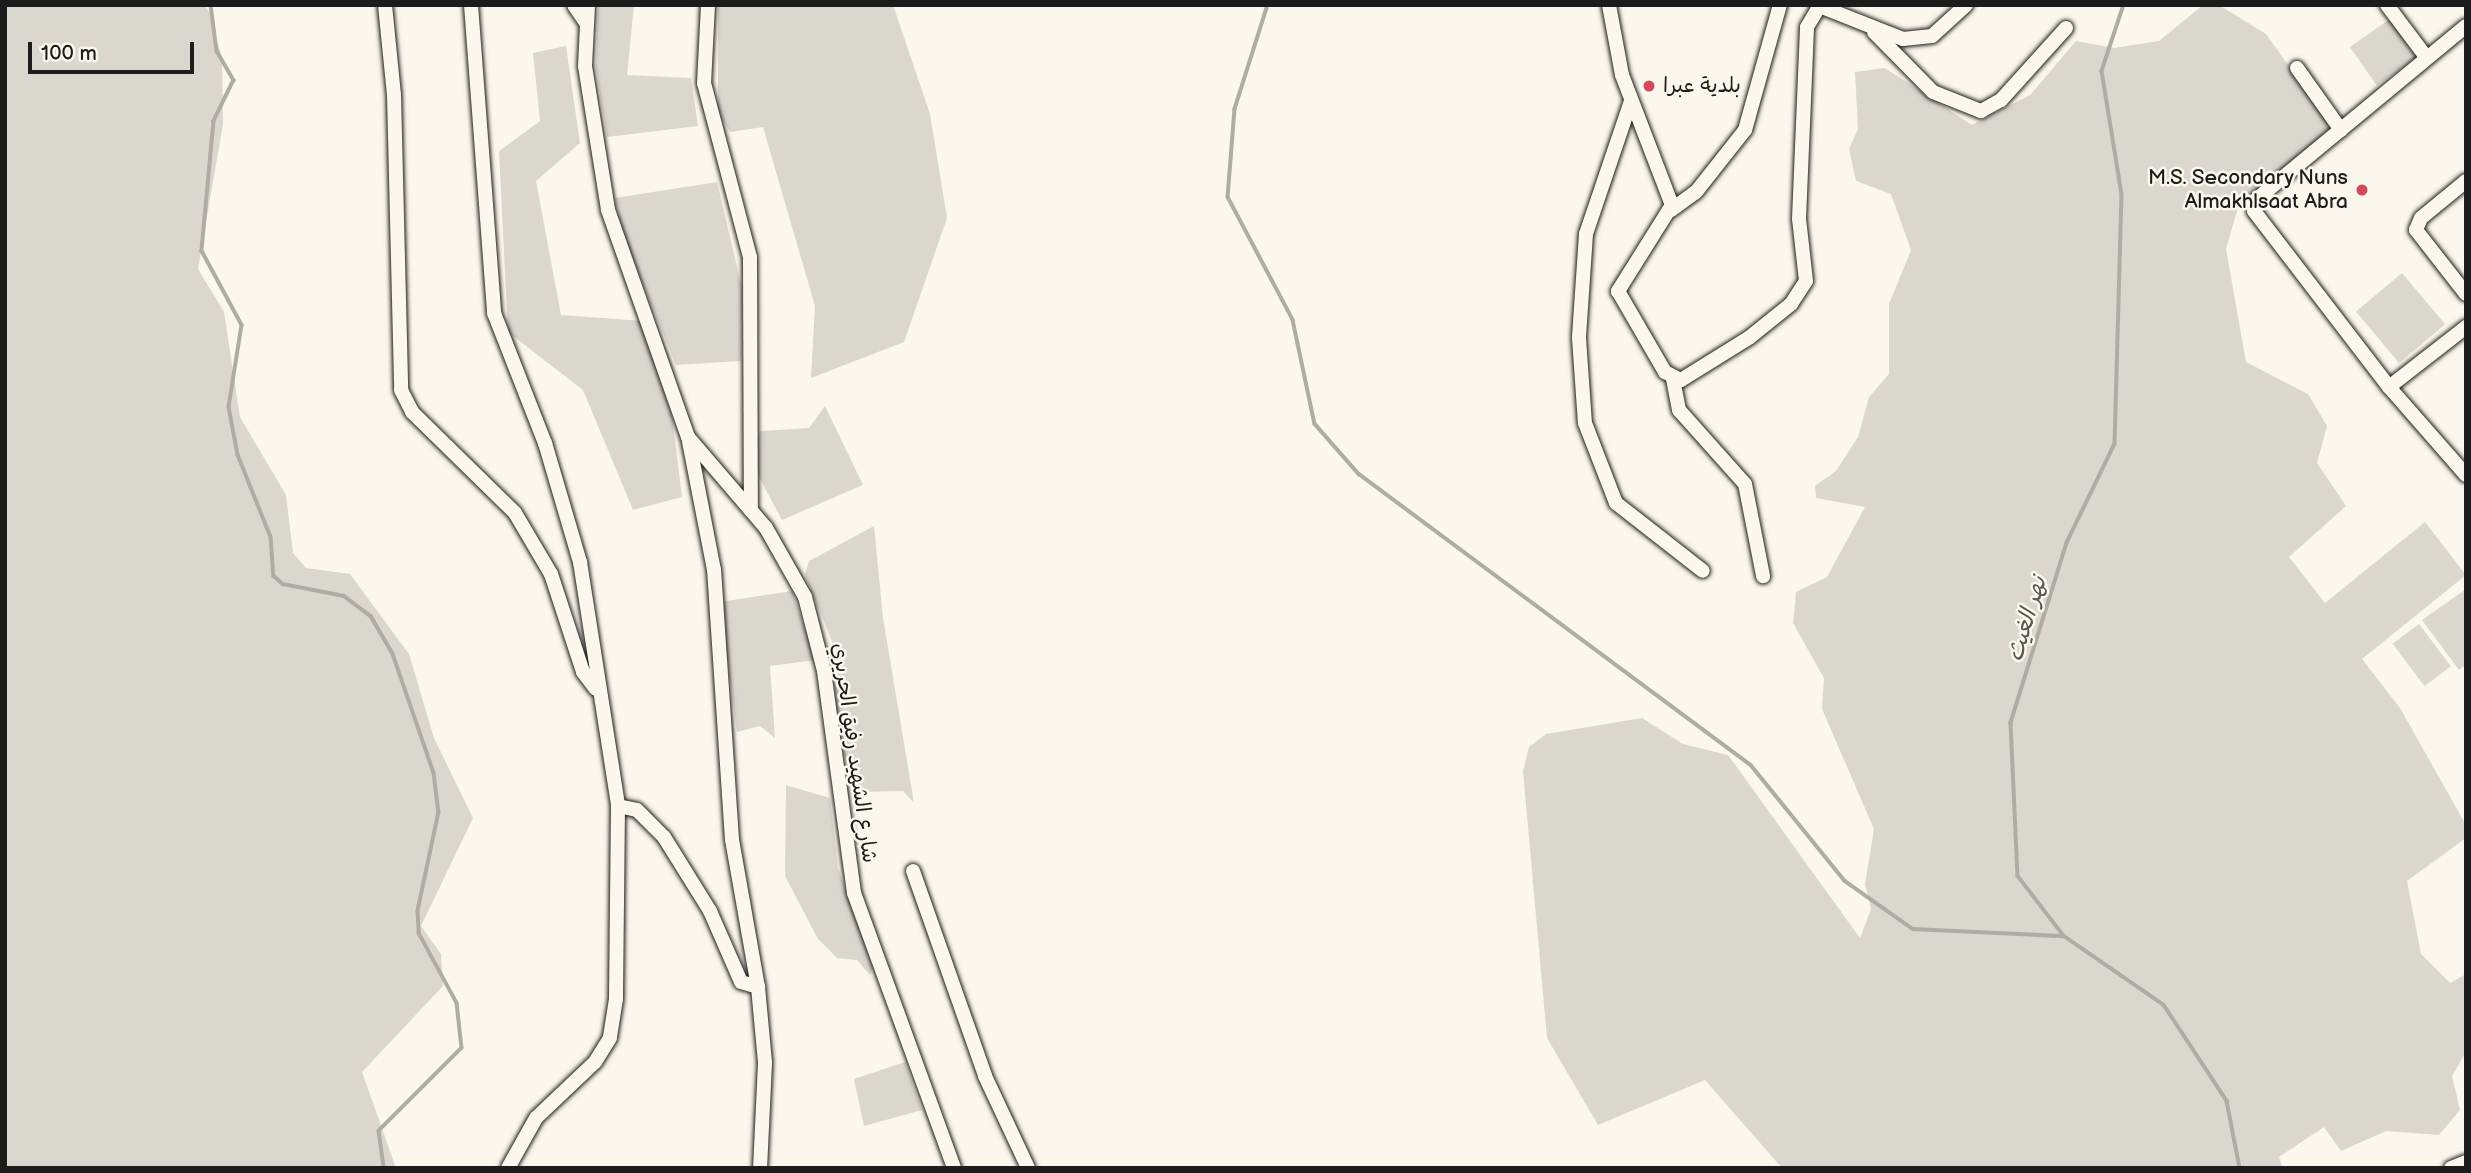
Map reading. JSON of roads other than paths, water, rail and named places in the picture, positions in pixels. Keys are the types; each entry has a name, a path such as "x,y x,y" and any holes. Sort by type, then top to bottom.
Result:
{"street":[{"path":"385,5 394,95 401,390 412,412 515,513 551,574 586,678 596,689"},
{"path":"471,5 494,313 576,542 592,620 596,689 618,806 613,1026 595,1062 543,1110 508,1168"},
{"path":"574,5 587,24"},
{"name":"شارع الشهيد رفيق الحريري","path":"588,5 585,66 608,210 688,437 751,510 788,562 813,622 851,881 954,1168"},
{"path":"708,5 704,83 750,257 751,510"},
{"path":"1609,5 1631,101 1671,194 1671,210"},
{"path":"1763,576 1745,484 1679,410 1673,379 1618,286 1671,210 1696,192 1745,130 1780,5"},
{"path":"1673,379 1715,364 1791,304 1806,281 1800,172 1807,27 1818,6 1874,32 1903,39 1932,36 1966,5"},
{"path":"2387,5 2427,58"},
{"path":"2466,26 2258,199 2254,211 2389,387 2466,475"},
{"path":"1874,32 1933,92 1981,111 2001,100 2066,28"},
{"path":"2297,68 2341,130"},
{"path":"1631,101 1586,234 1579,338 1585,424 1616,503 1703,571"},
{"path":"2466,181 2421,218 2416,230 2466,294"},
{"path":"2389,387 2466,327"},
{"path":"688,437 714,570 733,840 758,986 765,1063 760,1168"},
{"path":"618,806 637,810 664,837 702,897 741,982 758,986"},
{"path":"913,871 985,1076 1028,1168"},
{"path":"2451,1168 2466,1162"}],"waterway":[{"path":"211,5 217,51 234,80 214,121 202,251 242,325 229,407 238,455 271,537 274,576 283,584 344,596 371,616 393,654 434,773 439,812 418,911 419,933 457,1003 462,1048 379,1131 384,1168"},
{"path":"1268,5 1235,109 1228,197 1293,320 1315,424 1359,474 1751,765 1845,881 1913,929 2064,936"},
{"name":"نهر الغيث","path":"2124,5 2102,71 2122,194 2115,444 2067,543 2011,723 2018,876 2064,936 2164,1005 2227,1101 2240,1168"}],"place":[{"name":"بلدية عبرا","path":"1649,86"},
{"name":"M.S. Secondary Nuns Almakhlsaat Abra","path":"2362,190"}]}
